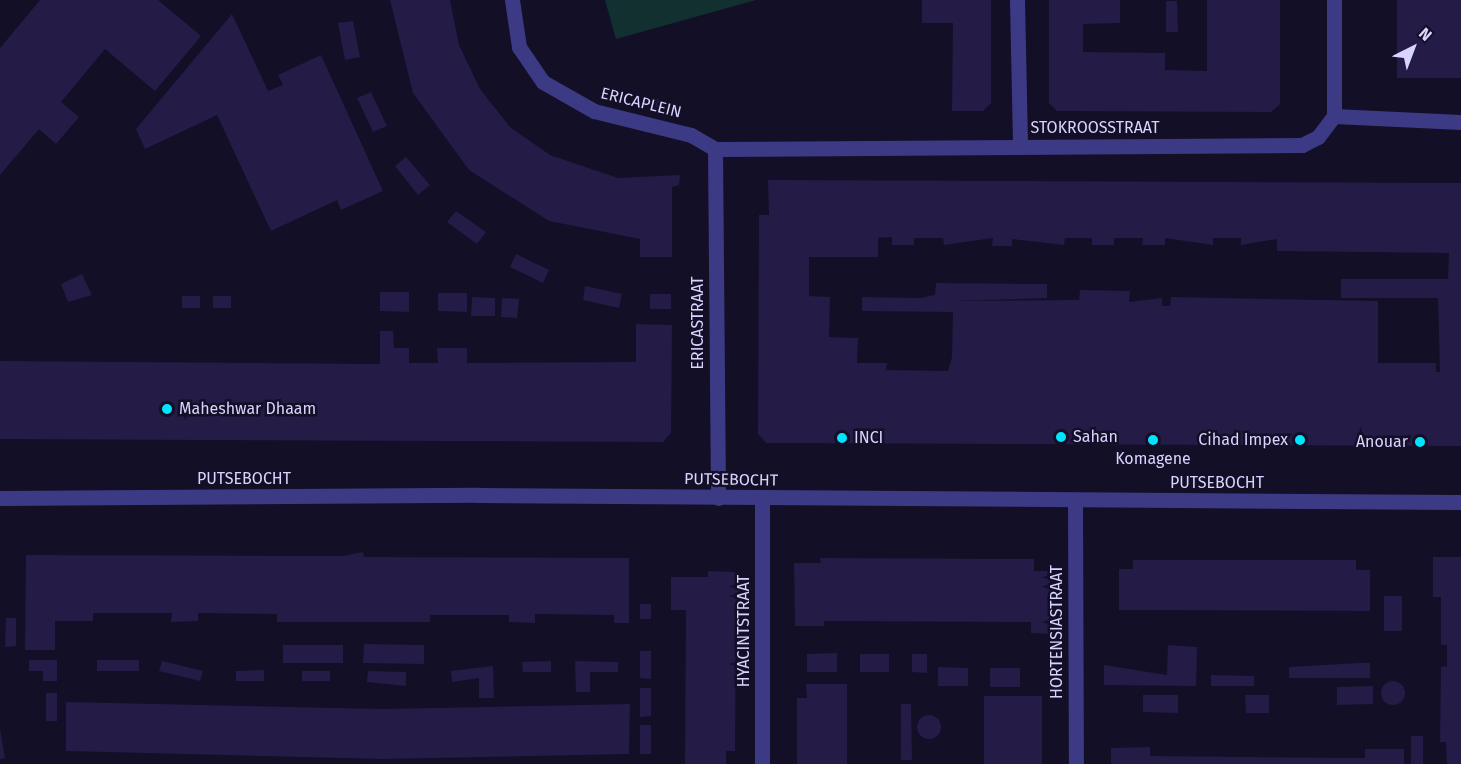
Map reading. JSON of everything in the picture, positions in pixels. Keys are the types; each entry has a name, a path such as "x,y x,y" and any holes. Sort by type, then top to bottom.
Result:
{"street":[{"name":"ERICAPLEIN","path":"512,0 519,47 543,82 594,111 691,135 715,149"},
{"path":"1017,0 1020,146"},
{"path":"1334,0 1335,116 1461,122"},
{"name":"STOKROOSSTRAAT","path":"715,149 1302,145 1318,137 1335,116"},
{"name":"ERICASTRAAT","path":"715,149 718,498"},
{"name":"PUTSEBOCHT","path":"0,498 762,498 1461,502"},
{"name":"HYACINTSTRAAT","path":"762,498 762,764"},
{"name":"HORTENSIASTRAAT","path":"1075,501 1076,764"}],"green space":[{"path":"605,0 756,0 616,39"}],"building":[{"path":"40,0 158,0 201,36 155,91 105,49 61,102 79,117 56,144 39,129 0,175 0,48"},
{"path":"390,0 450,0 459,45 480,89 510,127 550,155 618,178 680,175 679,185 672,187 672,257 640,257 640,239 549,221 469,170 413,93"},
{"path":"922,0 991,0 991,103 983,111 952,111 953,23 922,23"},
{"path":"1049,0 1120,0 1120,23 1083,24 1083,52 1165,53 1165,70 1207,71 1207,0 1280,0 1280,104 1271,112 1057,111 1049,103"},
{"path":"1397,0 1461,0 1461,78 1397,78"},
{"path":"1166,1 1177,1 1178,32 1166,32"},
{"path":"232,14 268,91 283,85 278,75 321,55 383,191 341,210 337,200 271,231 217,115 145,149 136,129"},
{"path":"353,21 360,57 345,60 338,23"},
{"path":"371,92 387,126 373,132 357,98"},
{"path":"651,98 662,99 662,109 651,108"},
{"path":"406,157 430,185 418,195 395,166"},
{"path":"768,180 1461,183 1461,446 766,443 758,434 759,215 769,215","holes":["892,237 892,245 914,245 914,238 943,238 944,245 993,238 992,246 1012,246 1012,239 1064,245 1065,238 1092,238 1092,245 1114,245 1114,238 1143,238 1142,245 1165,245 1165,238 1213,245 1213,238 1241,238 1241,245 1277,239 1277,251 1449,253 1448,279 1341,279 1341,298 1438,298 1440,372 1436,372 1436,363 1378,363 1378,301 1171,297 1170,306 1162,306 1162,298 1129,302 1130,291 1080,290 1079,300 953,301 1047,298 1047,284 936,283 935,295 920,298 862,297 862,311 953,312 952,357 948,371 886,370 887,363 857,363 858,338 829,337 830,297 809,296 809,257 878,257 878,238"]},
{"path":"456,211 486,232 477,244 447,222"},
{"path":"516,254 549,270 543,283 510,267"},
{"path":"82,274 92,295 68,302 61,284"},
{"path":"585,286 622,294 619,308 583,300"},
{"path":"380,292 409,292 409,312 380,311"},
{"path":"438,293 467,293 467,312 438,311"},
{"path":"650,294 671,294 671,309 650,309"},
{"path":"182,296 200,296 200,308 182,308"},
{"path":"213,296 231,296 231,308 213,308"},
{"path":"472,297 495,298 495,316 471,316"},
{"path":"502,298 519,299 517,318 501,317"},
{"path":"636,324 672,325 671,433 663,442 0,439 0,361 380,364 380,331 393,331 394,348 409,348 409,363 438,363 437,348 467,348 467,363 636,362"},
{"path":"363,552 364,557 629,558 629,623 614,623 614,615 535,614 535,623 509,622 509,615 430,615 430,622 277,622 277,614 198,613 198,621 171,622 172,613 93,613 93,621 55,621 55,650 25,650 26,555 343,556"},
{"path":"1433,557 1461,557 1461,764 1447,764 1446,742 1440,742 1441,667 1447,666 1447,645 1441,645 1441,597 1433,597"},
{"path":"820,558 1034,559 1034,571 1050,571 1050,612 1060,622 1050,634 1031,633 1031,622 824,621 824,626 795,626 794,563 821,563"},
{"path":"1133,560 1356,560 1356,570 1370,570 1370,611 1119,610 1119,569 1133,569"},
{"path":"708,571 736,572 736,579 748,579 748,604 736,604 735,751 726,751 726,764 685,764 686,610 671,610 671,577 708,577"},
{"path":"1384,596 1402,596 1402,631 1384,631"},
{"path":"640,604 651,604 651,619 640,619"},
{"path":"6,618 16,618 16,646 5,647"},
{"path":"364,644 424,645 424,664 363,663"},
{"path":"283,645 343,645 343,663 283,663"},
{"path":"1168,645 1197,647 1196,686 1104,685 1104,665 1167,675"},
{"path":"640,651 651,651 651,679 640,678"},
{"path":"837,653 837,672 807,672 807,654"},
{"path":"860,654 889,654 889,672 860,672"},
{"path":"912,654 927,654 927,673 912,672"},
{"path":"29,660 57,660 57,681 43,681 43,671 29,671"},
{"path":"97,660 139,660 139,671 97,671"},
{"path":"162,661 203,671 200,681 159,671"},
{"path":"551,661 551,672 523,672 522,662"},
{"path":"575,661 618,662 618,672 590,672 590,692 576,692"},
{"path":"1370,663 1370,678 1289,678 1289,667"},
{"path":"493,666 494,698 479,698 479,678 452,682 451,671"},
{"path":"938,667 968,668 968,686 938,686"},
{"path":"990,668 1020,668 1020,687 990,687"},
{"path":"264,670 264,681 236,681 236,671"},
{"path":"302,671 330,671 330,681 302,681"},
{"path":"368,671 406,672 406,686 367,682"},
{"path":"1211,675 1254,676 1254,686 1211,686"},
{"path":"1393,681 1401,685 1405,693 1401,701 1393,705 1385,701 1381,693 1385,685"},
{"path":"806,684 847,684 847,764 797,764 797,698 807,698"},
{"path":"1373,686 1373,704 1337,705 1337,687"},
{"path":"640,688 651,688 651,716 640,717"},
{"path":"46,693 57,693 57,721 46,721"},
{"path":"1143,695 1178,695 1178,713 1143,712"},
{"path":"1245,695 1269,695 1269,713 1246,713"},
{"path":"984,696 1042,696 1042,764 984,764"},
{"path":"66,702 383,709 630,704 629,754 383,759 66,751"},
{"path":"901,704 911,704 912,760 901,760"},
{"path":"929,715 937,719 941,727 937,735 929,739 921,735 917,727 921,719"},
{"path":"640,725 651,725 651,754 640,754"},
{"path":"0,729 5,758 0,759"},
{"path":"1411,736 1423,736 1423,764 1411,764"},
{"path":"1150,747 1150,756 1352,758 1365,758 1365,749 1404,749 1404,764 1111,764 1111,748"}],"place":[{"name":"Maheshwar Dhaam","path":"167,409"},
{"name":"Sahan","path":"1061,437"},
{"name":"INCI","path":"842,438"},
{"name":"Komagene","path":"1153,440"},
{"name":"Cihad Impex","path":"1300,440"},
{"name":"Anouar","path":"1420,442"}]}
